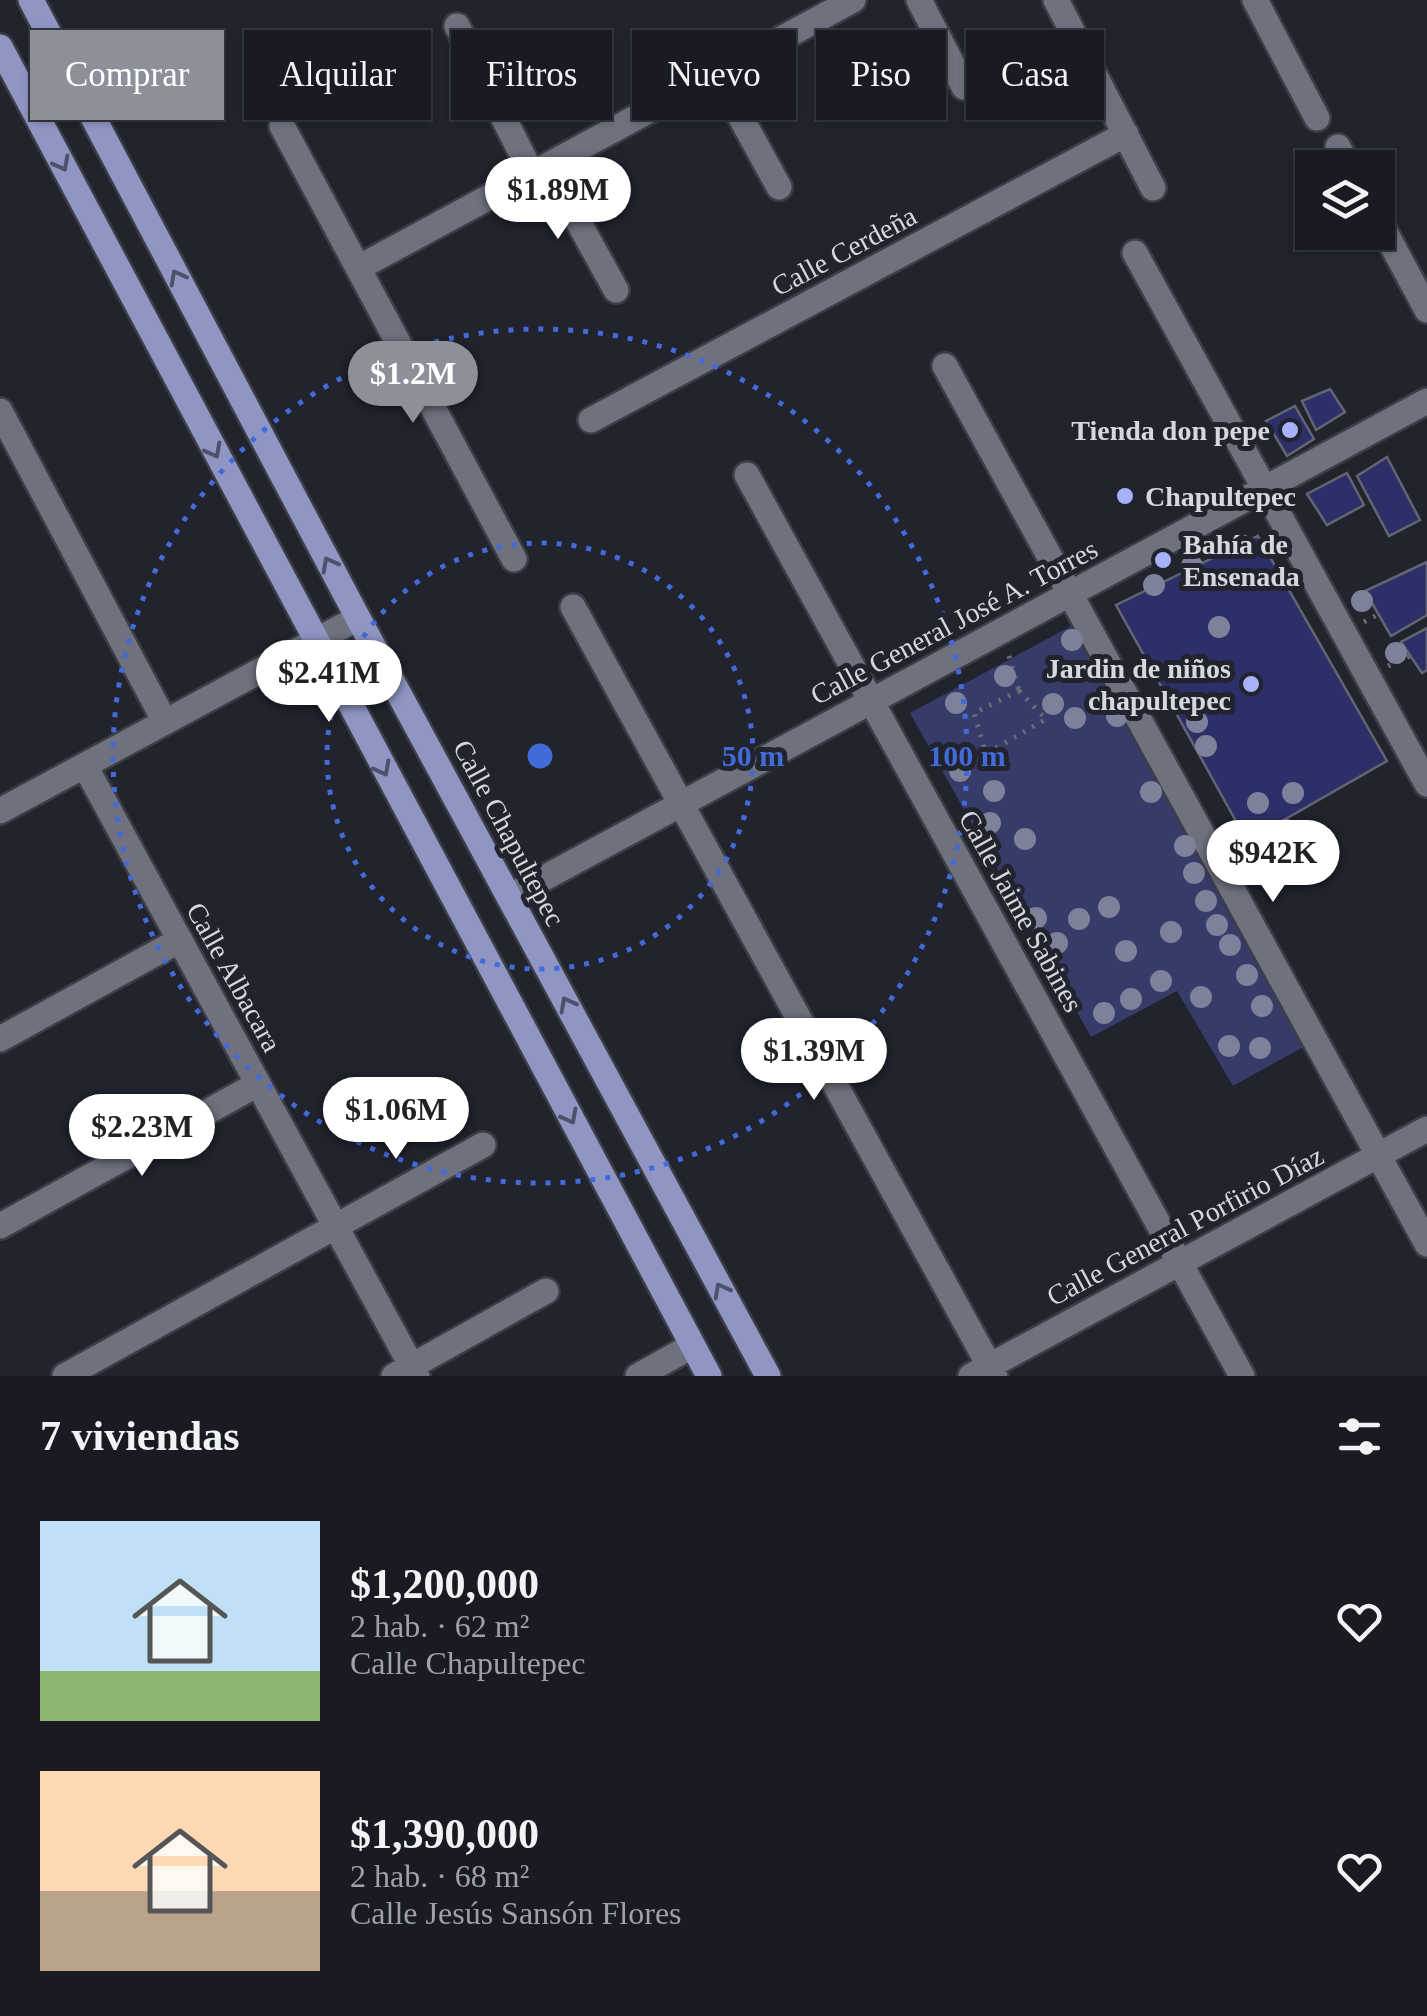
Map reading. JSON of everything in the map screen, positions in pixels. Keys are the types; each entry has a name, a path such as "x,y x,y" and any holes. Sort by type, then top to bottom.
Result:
{"main road":[{"name":"Calle Chapultepec","path":"31,0 358,618 768,1376"},
{"path":"0,47 708,1376"}],"street":[{"path":"796,31 852,0"},
{"path":"919,0 964,87"},
{"path":"1056,0 1153,188"},
{"path":"1255,0 1317,118"},
{"path":"457,26 540,172 616,290"},
{"path":"360,268 634,120"},
{"path":"742,120 779,187"},
{"path":"282,126 514,559"},
{"name":"Calle Cerdeña","path":"591,420 1126,134"},
{"path":"1395,250 1427,310"},
{"path":"1135,253 1427,784"},
{"path":"945,366 1427,1244"},
{"name":"Calle General José A. Torres","path":"510,897 1427,400"},
{"path":"0,411 165,722"},
{"name":"Calle Jaime Sabines","path":"748,476 1242,1376"},
{"path":"573,607 985,1373"},
{"path":"0,812 358,618"},
{"name":"Calle Albacara","path":"85,766 335,1226 407,1373"},
{"path":"0,1039 180,940"},
{"path":"0,1226 258,1084"},
{"name":"Calle General Porfirio Díaz","path":"985,1373 1427,1128"},
{"path":"65,1376 482,1145"},
{"path":"407,1373 546,1292"},
{"path":"638,1376 692,1346"}],"path":[{"path":"1002,630 1019,691 1046,719 986,754 974,713 1019,691"}],"shaded area":[{"path":"1084,619 1305,1046 1233,1086 1177,991 1091,1037 910,713"}],"building":[{"path":"1330,389 1345,412 1316,430 1302,401"},
{"name":"Tienda don pepe","path":"1295,406 1314,439 1287,456 1266,421"},
{"path":"1387,457 1420,520 1389,536 1357,476"},
{"path":"1347,473 1364,505 1327,525 1307,494"},
{"name":"Jardin de niños chapultepec","path":"1258,536 1387,761 1247,841 1116,605"},
{"path":"1427,562 1427,615 1391,636 1365,591"},
{"path":"1427,628 1427,670 1422,673 1401,642"}],"place":[{"name":"Tienda don pepe","path":"1290,430"},
{"name":"Chapultepec","path":"1125,496"},
{"name":"Bahía de Ensenada","path":"1163,560"},
{"name":"Jardin de niños chapultepec","path":"1251,684"}]}
